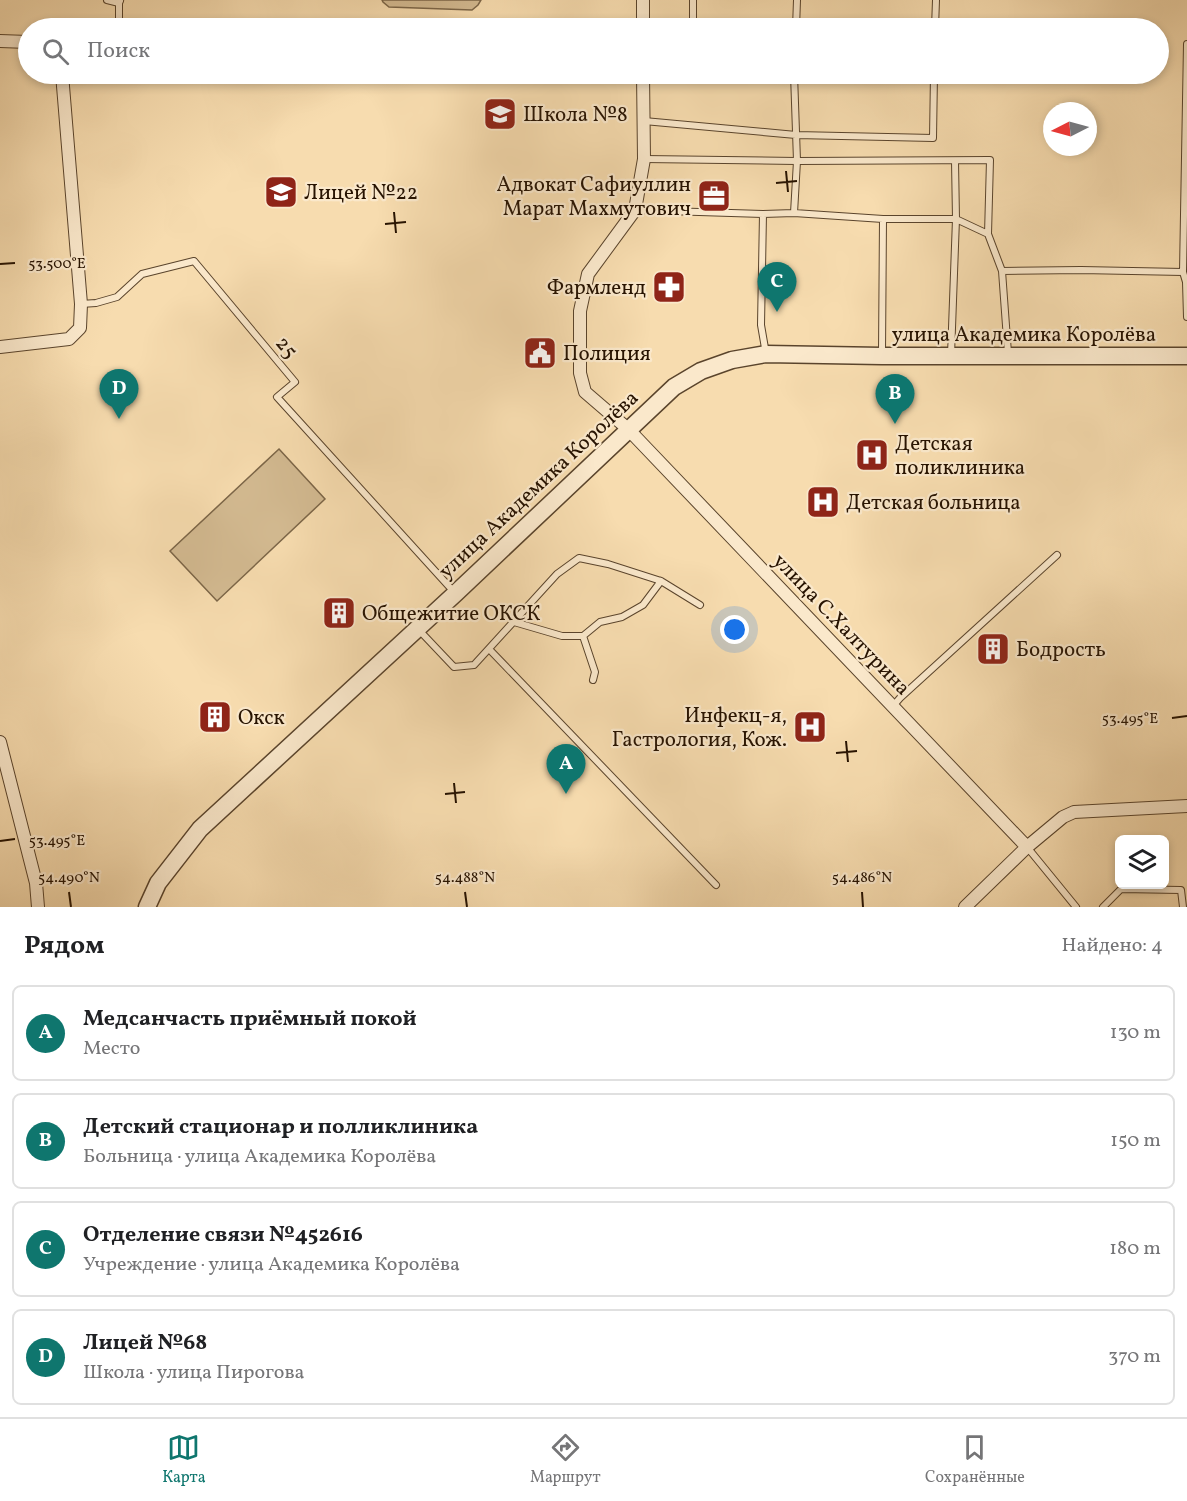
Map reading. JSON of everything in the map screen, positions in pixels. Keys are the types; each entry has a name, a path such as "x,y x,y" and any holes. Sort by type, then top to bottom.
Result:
{"street":[{"path":"643,0 643,18"},
{"path":"0,41 18,42"},
{"path":"0,347 69,339 80,328 81,304 63,84"},
{"path":"635,210 644,159 643,84"},
{"name":"улица С.Халтурина","path":"635,210 588,274 580,311 580,373 585,392 628,429 1027,847"},
{"name":"улица Академика Королёва","path":"147,907 159,883 200,829 456,593 628,429 674,387 701,371 732,360 766,354 1187,356"},
{"path":"0,742 36,883 38,907"},
{"path":"966,907 1027,847 1063,817 1074,812 1187,806"}],"lane":[{"path":"107,0 119,1 118,18"},
{"path":"693,0 693,18"},
{"path":"796,18 797,0"},
{"path":"935,18 936,0"},
{"path":"1187,44 1183,272 1186,282 1187,317"},
{"path":"794,84 797,161 794,213"},
{"path":"644,121 796,135 933,138 934,84"},
{"path":"644,159 990,160 988,234 1002,272 1008,356"},
{"path":"951,356 956,219 955,161"},
{"path":"635,210 794,213 884,219 956,219 988,234"},
{"path":"763,214 761,325 766,354"},
{"path":"882,356 884,219"},
{"name":"25","path":"81,304 96,303 117,297 142,274 194,261 295,382 277,398 456,593"},
{"path":"1002,272 1081,270 1183,272"},
{"path":"893,706 1057,555"},
{"path":"417,629 454,667 474,665 557,574 579,558 661,580 700,606"},
{"path":"513,622 562,636 583,636 600,622 622,617 643,605 661,580"},
{"path":"583,636 595,672 593,680"},
{"path":"489,649 716,885"},
{"path":"1027,847 1076,907"},
{"path":"1103,907 1121,889 1181,890 1183,907"}],"shaded area":[{"path":"382,0 481,0 472,10 389,7"},
{"path":"279,449 325,499 217,601 170,551"}],"place":[{"name":"Школа №8","path":"500,114"},
{"name":"Лицей №22","path":"281,192"},
{"name":"Адвокат Сафиуллин Марат Махмутович","path":"714,196"},
{"name":"Фармленд","path":"669,287"},
{"name":"Отделение связи №452616","path":"777,312"},
{"name":"Полиция","path":"540,353"},
{"name":"Лицей №68","path":"119,419"},
{"name":"Детский стационар и полликлиника","path":"895,424"},
{"name":"Детская поликлиника","path":"872,455"},
{"name":"Детская больница","path":"823,502"},
{"name":"Общежитие ОКСК","path":"339,613"},
{"name":"Бодрость","path":"993,649"},
{"name":"Окск","path":"215,717"},
{"name":"Инфекц-я, Гастрология, Кож.","path":"810,727"},
{"name":"Медсанчасть приёмный покой","path":"566,794"}]}
